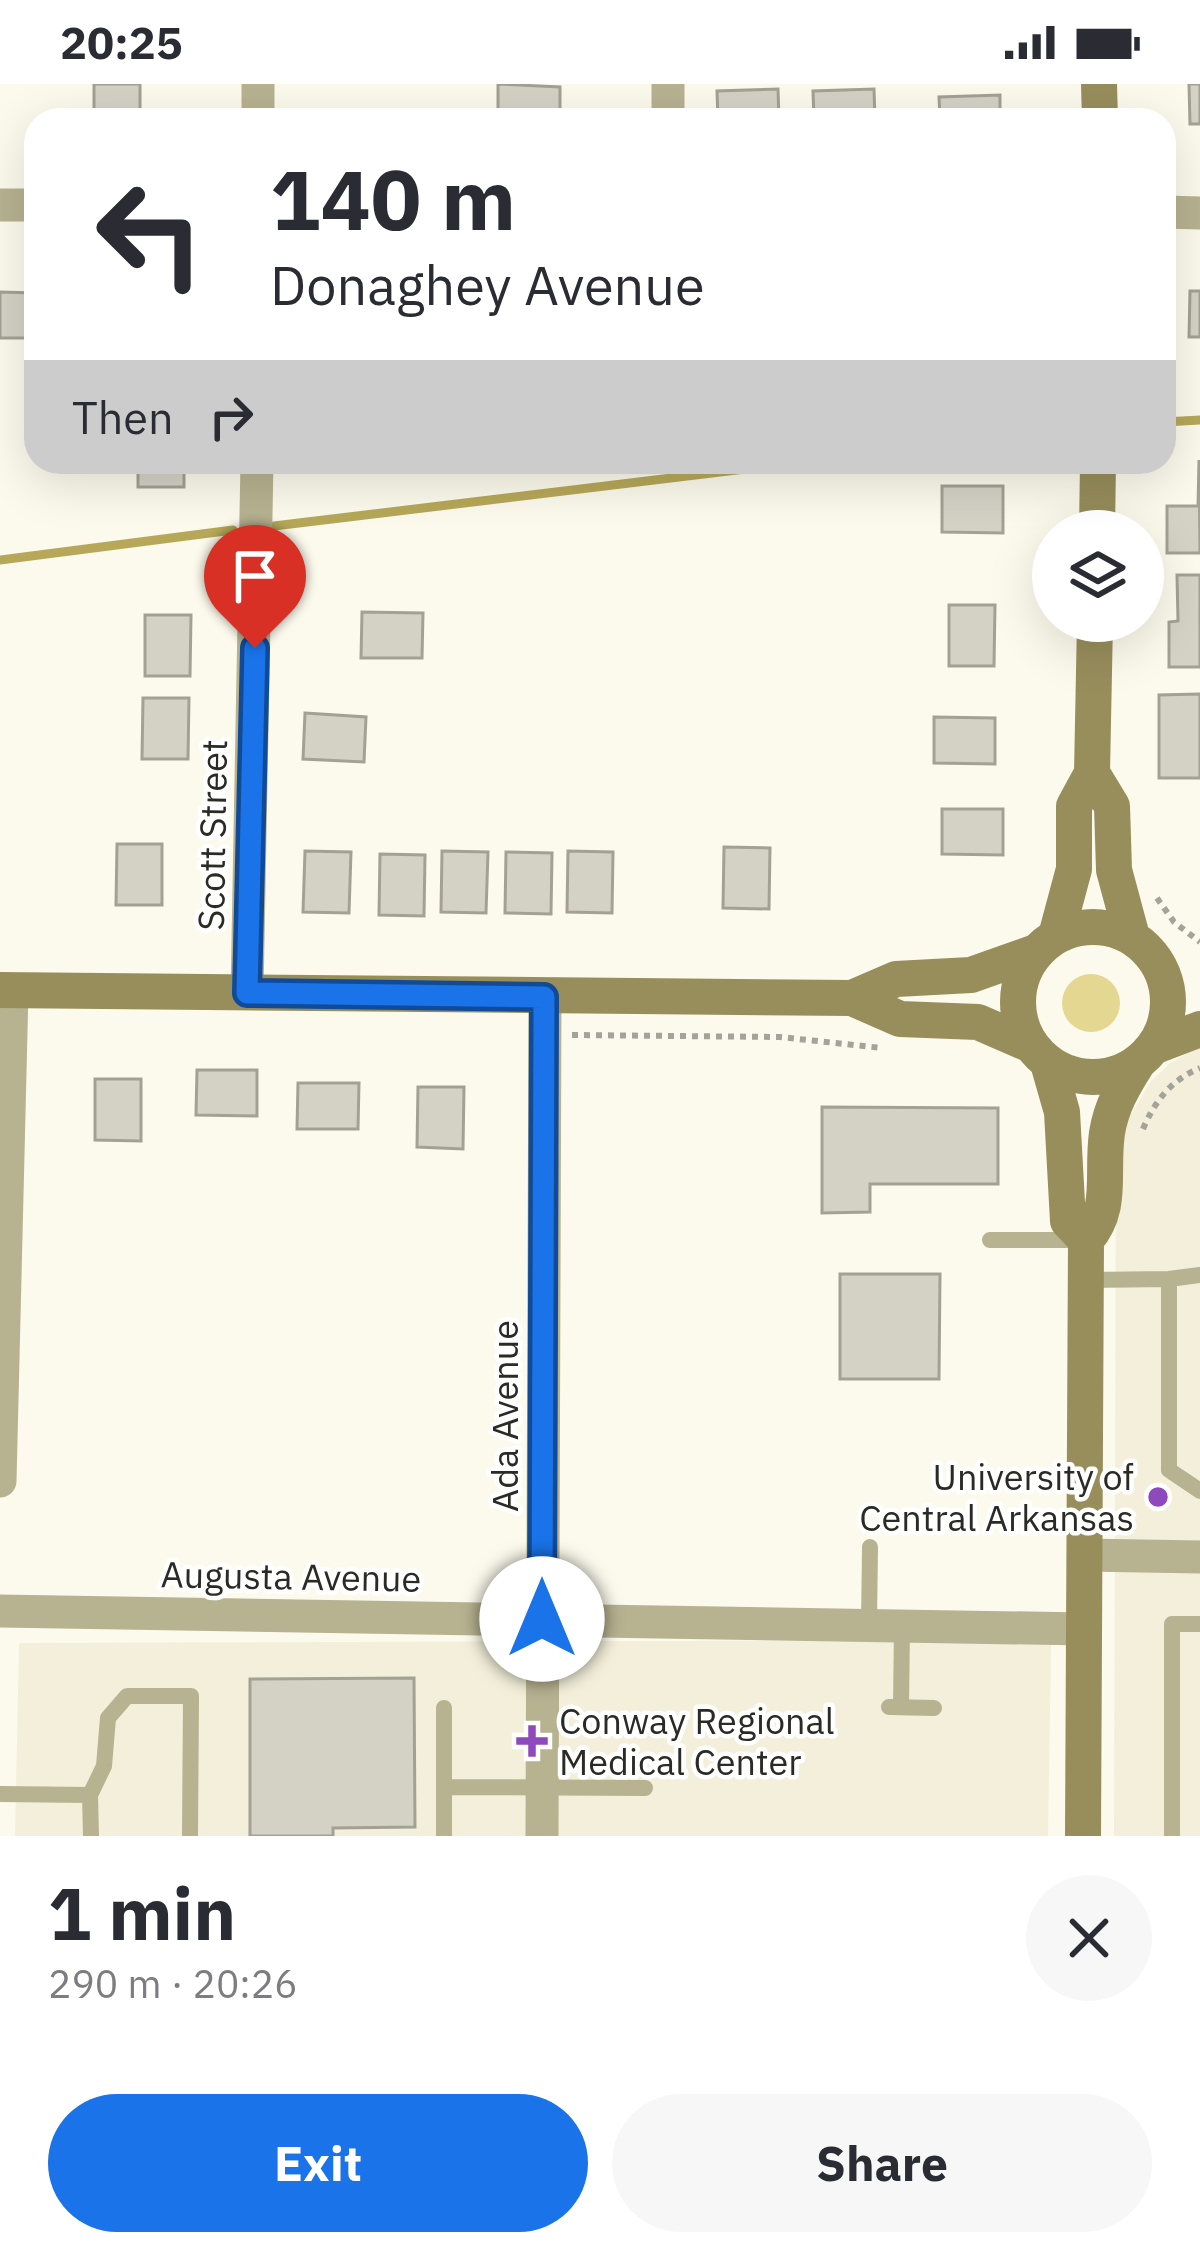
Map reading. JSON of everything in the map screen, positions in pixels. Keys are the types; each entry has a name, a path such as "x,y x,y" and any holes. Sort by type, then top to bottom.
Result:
{"street":[{"name":"Scott Street","path":"247,993 257,474"},
{"path":"1097,510 1098,474"},
{"path":"1083,1836 1085,1240 1068,1222 1062,1112 1040,1054 1018,1015 1018,998 1027,966 1046,944 1074,869 1073,806 1091,773 1094,642"},
{"path":"1085,1240 1103,1221 1112,1113 1145,1056 1169,1000 1166,984 1142,946 1114,870 1112,806 1091,773"},
{"path":"0,1481 6,991 852,998 896,979 971,976 1086,926 1142,946 1200,979"},
{"name":"Ada Avenue","path":"542,1836 544,997"},
{"path":"852,998 899,1019 978,1022 1092,1078 1200,1029"},
{"path":"1085,1555 1200,1557"},
{"name":"Augusta Avenue","path":"0,1611 1085,1629"}],"lane":[{"path":"990,1240 1085,1240"},
{"path":"1085,1280 1200,1275"},
{"path":"1169,1279 1169,1470 1200,1491"},
{"path":"870,1547 895,1707 934,1708"},
{"path":"1172,1836 1172,1624 1200,1624"},
{"path":"91,1836 90,1795 104,1766 108,1718 127,1696 191,1696 190,1836"},
{"path":"444,1708 444,1836"},
{"path":"444,1787 645,1788"},
{"path":"0,1794 90,1795"}],"path":[{"path":"1151,880 1174,922 1200,942"},
{"path":"571,1035 780,1037 884,1048"},
{"path":"1140,1138 1153,1108 1171,1086 1200,1068"}],"shaded area":[{"path":"1091,974 1112,982 1120,1003 1112,1024 1091,1032 1070,1024 1062,1003 1070,982"},
{"name":"University of Central Arkansas","path":"1200,1046 1200,1836 1114,1836 1116,1159 1125,1124 1151,1081 1170,1063"},
{"name":"Conway Regional Medical Center","path":"1047,1640 1051,1644 1048,1836 15,1836 19,1643"}],"building":[{"path":"94,84 140,84 140,108 94,108"},
{"path":"498,84 560,87 560,108 498,108"},
{"path":"1189,84 1200,84 1200,124 1190,124"},
{"path":"778,89 779,108 718,108 717,91"},
{"path":"874,89 875,108 814,108 813,91"},
{"path":"1000,95 1000,108 939,108 939,97"},
{"path":"1190,291 1200,291 1200,337 1189,337"},
{"path":"0,292 24,293 24,338 0,338"},
{"path":"1199,460 1200,553 1167,553 1167,506 1198,506"},
{"path":"138,474 184,474 184,487 138,487"},
{"path":"942,486 1003,486 1003,533 942,532"},
{"path":"1177,575 1200,575 1200,667 1169,667 1169,622 1178,621"},
{"path":"949,605 995,605 994,666 949,666"},
{"path":"362,612 423,613 422,658 361,658"},
{"path":"145,615 191,615 190,676 145,676"},
{"path":"1200,694 1200,778 1159,778 1159,695"},
{"path":"143,698 189,698 188,759 142,759"},
{"path":"305,713 366,717 364,762 303,759"},
{"path":"934,717 995,718 995,764 934,763"},
{"path":"942,809 1003,809 1003,855 942,854"},
{"path":"117,844 162,844 162,905 116,905"},
{"path":"724,847 770,848 769,909 723,908"},
{"path":"305,851 351,852 349,913 303,912"},
{"path":"442,851 488,852 486,913 441,912"},
{"path":"568,851 613,852 612,913 567,912"},
{"path":"506,852 552,853 551,914 505,913"},
{"path":"380,854 425,855 424,916 379,915"},
{"path":"197,1070 257,1070 257,1116 196,1115"},
{"path":"95,1079 141,1079 141,1141 95,1140"},
{"path":"298,1083 359,1083 358,1129 297,1129"},
{"path":"418,1087 464,1087 463,1149 417,1147"},
{"path":"822,1107 998,1108 998,1184 870,1184 870,1212 822,1213"},
{"path":"840,1274 940,1274 939,1379 840,1379"},
{"path":"414,1678 415,1827 333,1828 333,1836 250,1836 250,1679"}],"waterway":[{"path":"1176,421 1200,420"},
{"path":"274,526 705,474"},
{"path":"0,560 233,530"}],"place":[{"name":"University of Central Arkansas","path":"1158,1497"},
{"name":"Conway Regional Medical Center","path":"532,1741"}],"route":[{"path":"255,648 247,993 544,997 542,1619"}]}
